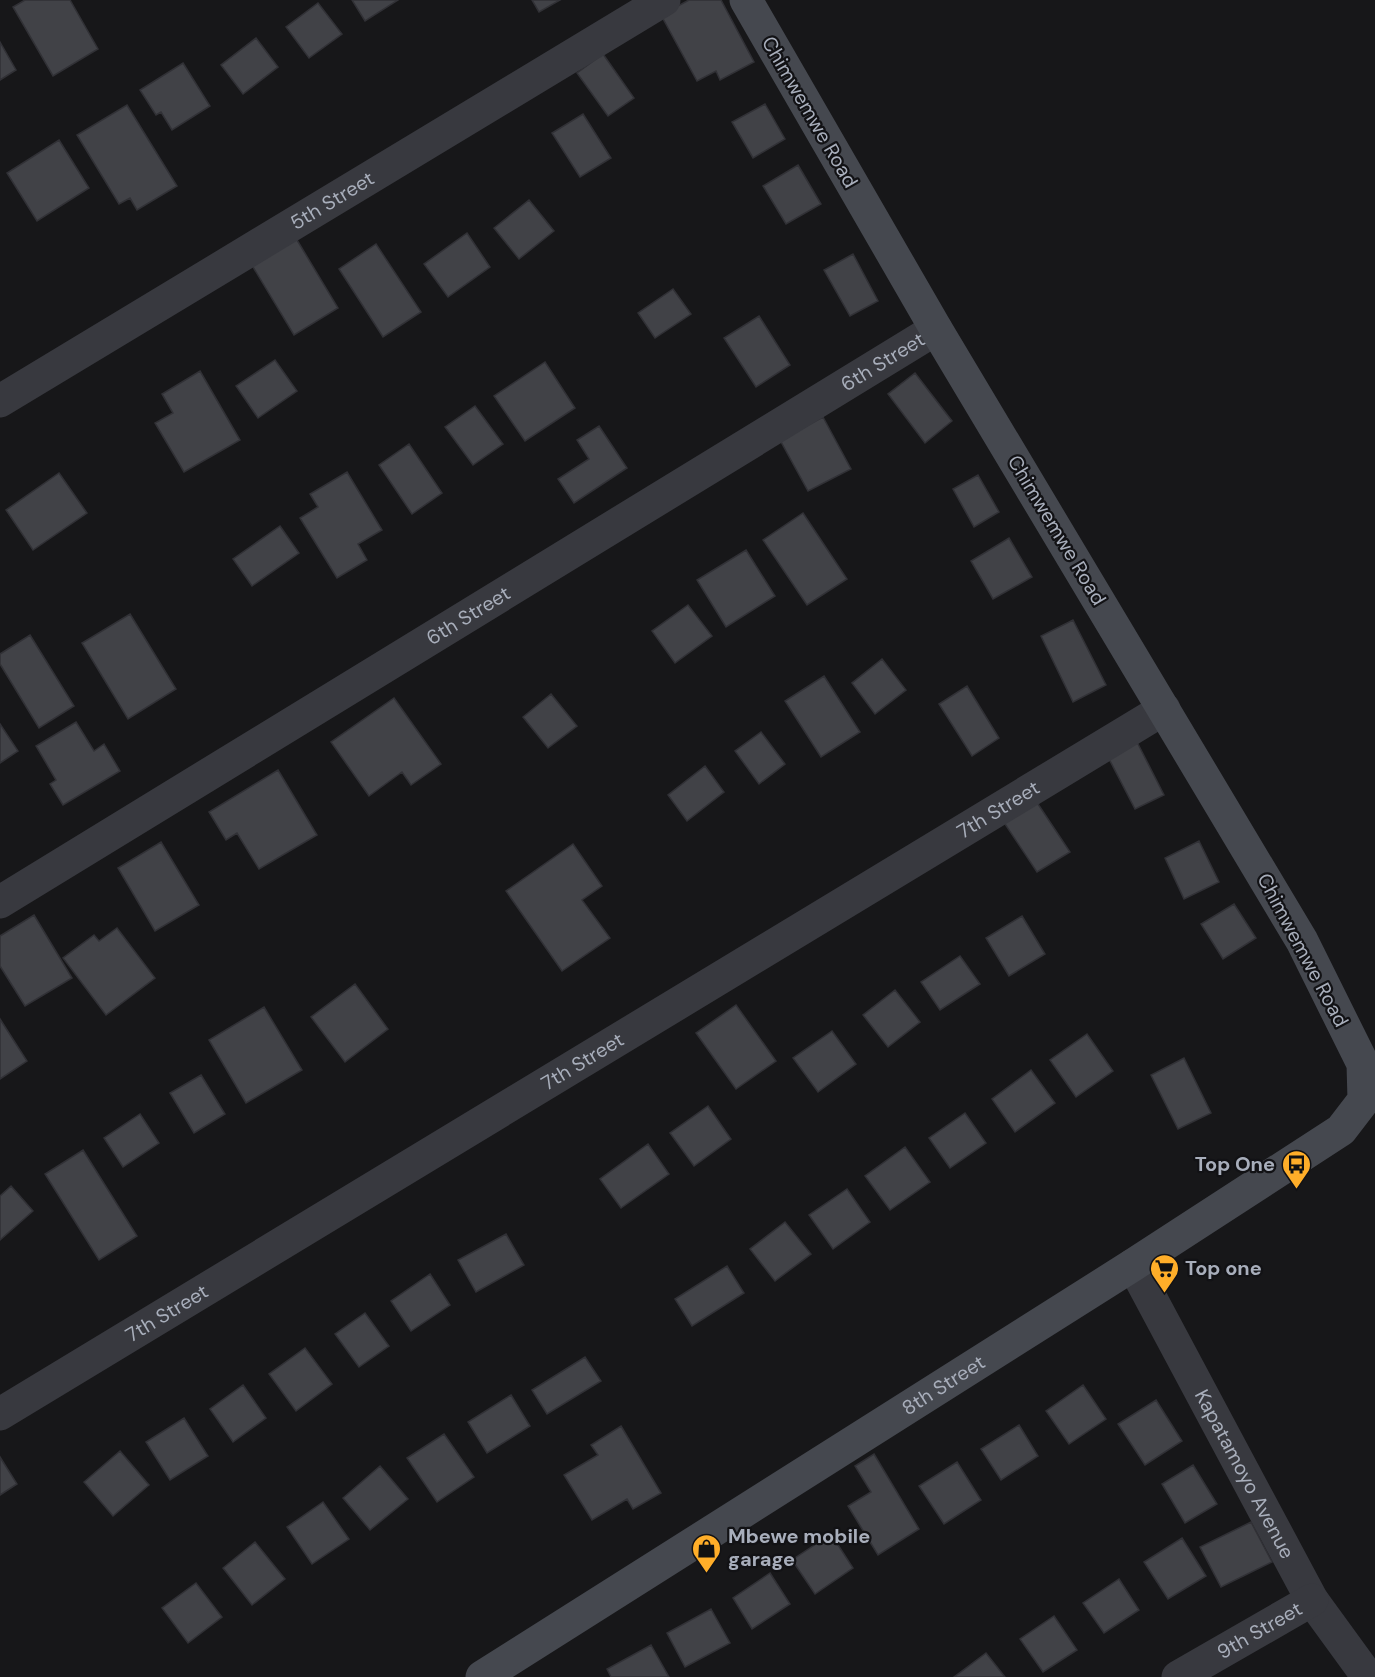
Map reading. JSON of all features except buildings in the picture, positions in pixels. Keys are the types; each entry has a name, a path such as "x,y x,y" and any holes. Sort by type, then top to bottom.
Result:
{"street":[{"name":"5th Street","path":"0,401 664,0"},
{"name":"Chimwemwe Road","path":"746,0 936,329 1302,941 1363,1064"},
{"name":"6th Street","path":"0,902 936,329"},
{"name":"7th Street","path":"0,1414 1164,709"},
{"name":"8th Street","path":"482,1677 1133,1265 1341,1130 1364,1100 1363,1064"},
{"name":"Kapatamoyo Avenue","path":"1133,1265 1312,1600 1368,1677"},
{"name":"9th Street","path":"1178,1677 1312,1600"}],"place":[{"name":"Top One","path":"1296,1190"},
{"name":"Top one","path":"1164,1294"},
{"name":"Mbewe mobile garage","path":"707,1574"}]}
